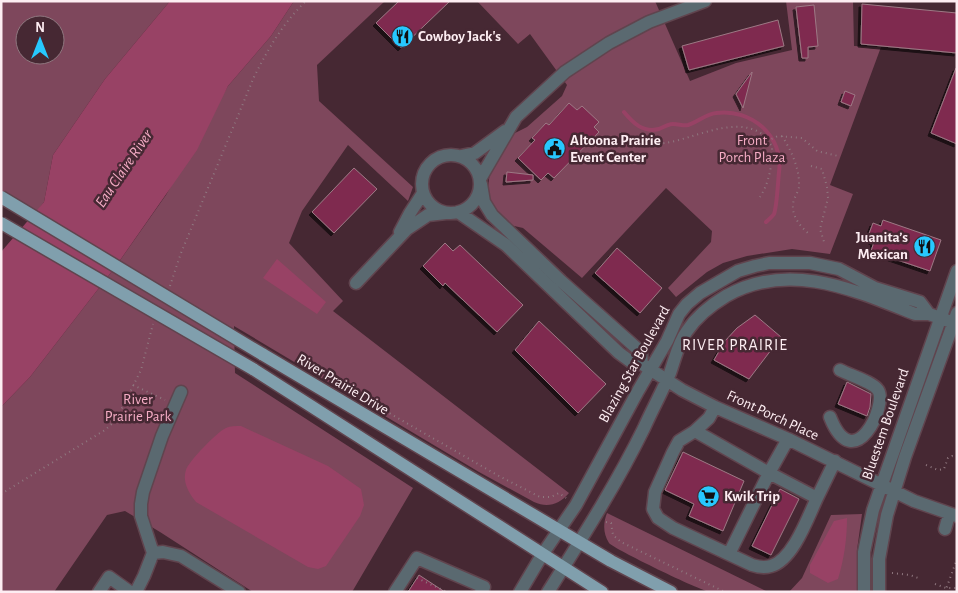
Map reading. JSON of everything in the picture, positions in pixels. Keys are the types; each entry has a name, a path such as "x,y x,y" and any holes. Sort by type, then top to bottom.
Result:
{"main road":[{"name":"River Prairie Drive","path":"1,197 384,428 579,542 642,578 671,592"},
{"path":"1,222 253,370 390,455 602,592"}],"street":[{"path":"356,282 407,228 428,215 452,213 467,209 474,202 479,194 481,182 516,117 558,77 578,62 649,22 706,1"},
{"path":"398,236 423,193 423,176 432,162 439,157 447,155 461,156 480,150 509,128"},
{"name":"Front Porch Place","path":"461,156 474,165 481,182 487,209 641,352 646,366"},
{"name":"Front Porch Place","path":"423,193 432,206 452,213 506,245 625,358 634,364 646,366 666,381 715,407 835,461 894,492 953,516"},
{"name":"Blazing Star Boulevard","path":"520,592 542,554 576,504 646,366 667,341 679,314 700,293 738,271 755,266 782,263 810,263 839,269 876,288 920,302 935,316"},
{"name":"Bluestem Boulevard","path":"864,592 866,534 935,316 957,271"},
{"name":"Blazing Star Boulevard","path":"548,592 600,510 666,381 681,341 696,320 717,301 748,285 790,279 820,281 847,288 915,314 956,320"},
{"name":"Bluestem Boulevard","path":"879,592 878,559 880,545 894,492 905,457 956,320"},
{"path":"830,417 835,430 840,436 854,441 860,440 865,435 880,404 881,396 876,387 840,370"},
{"path":"136,592 153,553 144,528 141,504 152,463 181,392"},
{"path":"715,407 709,418 695,432 679,441 655,492 653,509 658,518 673,528 729,554 759,567 771,566 779,562 788,554 798,538 835,461"},
{"path":"695,432 817,498"},
{"path":"729,554 788,439"},
{"path":"945,529 953,516"},
{"path":"153,553 163,552 182,556 239,592"},
{"path":"394,592 418,558 484,587 481,592"},
{"path":"99,592 109,577 130,592"}],"path":[{"path":"168,292 181,253 254,77 279,31 294,12 306,1"},
{"path":"620,133 640,142 664,143 739,126 759,132 772,146 772,167 765,189 760,197"},
{"path":"768,141 778,136 802,138 817,151 838,156"},
{"path":"782,136 790,148 797,173 799,188 792,206 799,226 810,234"},
{"path":"811,166 822,169 827,187 828,198 820,229 825,245"},
{"path":"1,494 111,426 116,420 141,370 156,316"},
{"path":"133,385 175,405"},
{"path":"365,400 499,476 540,497 551,497 559,493 565,498"},
{"path":"926,465 941,470 944,469 948,458 952,456 957,458"},
{"path":"537,504 540,497"},
{"path":"604,522 611,523 613,535 621,542 725,592"},
{"path":"945,592 957,559"},
{"path":"892,573 910,575 921,579"},
{"path":"416,578 447,592"},
{"path":"935,584 946,588 957,588"}],"green space":[{"path":"1,1 170,1 105,79 53,155 44,202 35,214 1,195"},
{"name":"River Prairie Park","path":"294,1 385,1 317,65 319,101 413,187 408,201 348,145 302,211 289,243 343,301 333,311 569,493 557,503 544,505 534,502 479,472 234,326 235,373 413,488 352,592 253,592 125,511 107,515 54,592 1,592 1,407 30,377 116,266 166,195 228,86 271,36"},
{"name":"Front Porch Plaza","path":"477,1 655,1 690,81 736,63 792,50 786,1 853,1 854,46 881,47 830,185 853,194 830,254 792,249 747,256 723,263 707,272 676,297 668,288 711,242 712,231 666,188 582,278 523,228 510,225 505,221 490,203 488,188 490,171 513,134 527,127 562,96 567,85 530,34 518,44"},
{"path":"607,513 768,592 710,592 658,569 609,543 604,528"},
{"path":"862,514 857,550 857,592 789,592 802,578 831,515"}],"water":[{"name":"Eau Claire River","path":"170,1 294,1 271,36 228,86 197,150 116,266 30,377 1,407 1,252 44,202 53,155 105,79"},
{"path":"277,259 326,302 317,314 263,278"},
{"path":"241,426 328,466 361,489 364,505 360,516 326,566 318,569 308,567 196,502 191,495 187,487 185,474 192,460 222,430"},
{"path":"847,518 845,549 838,579 828,583 810,573 810,565 834,521"}],"building":[{"name":"Cowboy Jack's","path":"399,1 450,1 401,48 376,23"},
{"path":"862,4 957,13 957,53 861,44"},
{"path":"814,5 818,46 808,47 808,58 802,58 796,7"},
{"path":"778,20 784,46 689,70 682,46"},
{"path":"957,68 957,144 931,133"},
{"path":"752,73 743,108 736,94"},
{"path":"845,91 855,95 851,106 841,102"},
{"name":"Altoona Prairie Event Center","path":"569,103 577,110 582,106 599,122 594,127 599,132 554,178 548,173 541,180 518,158 535,140 532,138 546,123 549,125"},
{"path":"354,168 377,189 334,233 312,212"},
{"path":"507,172 533,175 533,180 506,182"},
{"path":"883,220 941,240 930,271 871,251 874,242 867,239 873,223 881,226"},
{"path":"445,243 453,251 460,245 523,305 497,332 445,283 443,286 423,266"},
{"path":"617,248 662,288 640,313 595,273"},
{"path":"755,315 781,337 749,379 714,360 725,341 737,328"},
{"path":"539,321 606,384 578,413 515,350"},
{"path":"847,382 871,394 867,416 838,404"},
{"name":"Kwik Trip","path":"683,452 744,481 723,531 689,516 694,504 665,490"},
{"name":"Kwik Trip","path":"780,489 799,499 771,555 752,546"},
{"path":"419,575 445,592 408,592"}],"waterway":[{"path":"624,112 631,120 648,130 659,129 671,124 688,125 705,116 716,113 741,115 753,120 770,136 776,147 779,159 775,210 774,214 766,222"}],"place":[{"name":"Cowboy Jack's","path":"402,36"},
{"name":"Altoona Prairie Event Center","path":"554,149"},
{"name":"Juanita’s Mexican","path":"924,246"},
{"name":"Kwik Trip","path":"708,496"}],"district":[{"name":"RIVER PRAIRIE","path":"735,344"}]}
